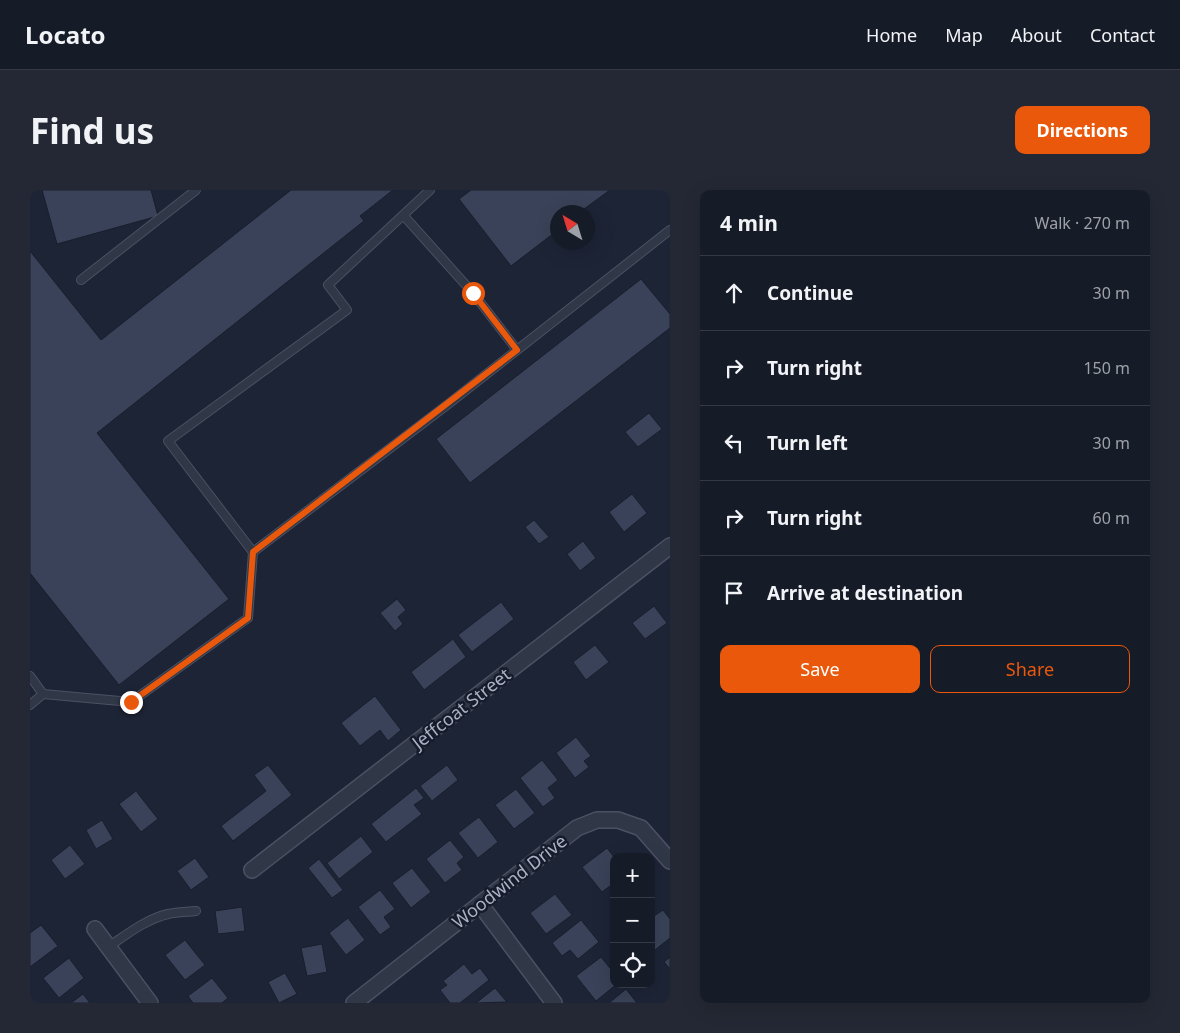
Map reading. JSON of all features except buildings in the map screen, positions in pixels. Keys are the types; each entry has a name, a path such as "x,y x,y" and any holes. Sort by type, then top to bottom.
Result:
{"street":[{"name":"Jeffcoat Street","path":"252,870 670,546"},
{"name":"Woodwind Drive","path":"354,1003 577,828 597,820 618,820 641,828 670,861"},
{"path":"480,904 554,1003"},
{"path":"94,929 150,1003"}],"lane":[{"path":"81,280 196,190"},
{"path":"30,705 44,694 131,702 248,618 253,552 168,441 347,310 328,285 430,190"},
{"path":"404,216 473,293 517,350"},
{"path":"253,552 670,230"},
{"path":"30,676 44,694"},
{"path":"108,947 136,928 157,917 196,911"}],"route":[{"path":"131,702 248,618 253,552 517,350 473,293"}]}
